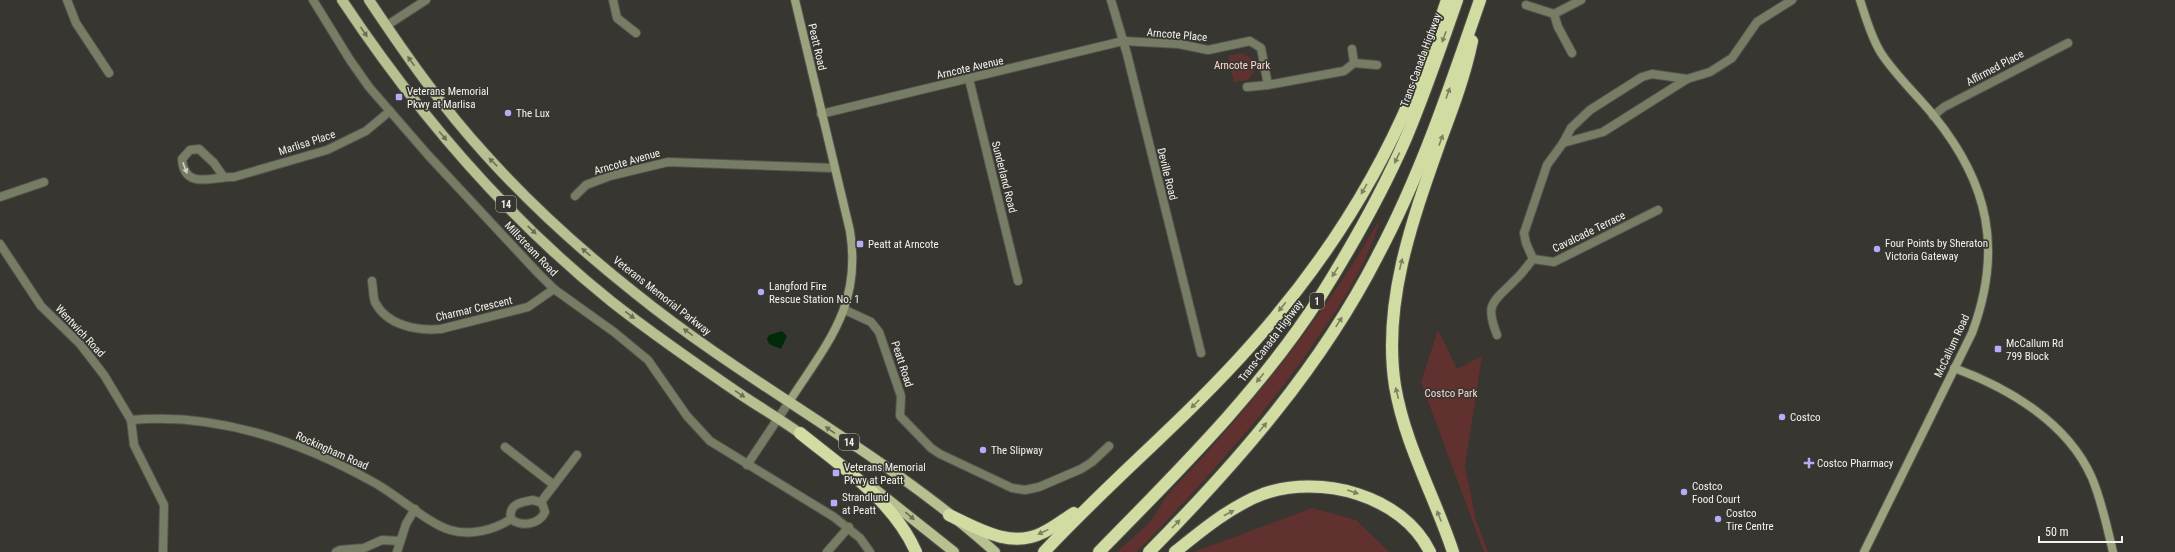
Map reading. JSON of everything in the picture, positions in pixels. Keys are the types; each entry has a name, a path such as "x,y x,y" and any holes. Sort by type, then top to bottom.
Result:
{"highway":[{"path":"1044,552 1208,390 1253,343 1300,286 1330,244 1365,189 1412,95 1447,0"},
{"name":"Trans-Canada Highway","path":"1099,552 1182,467 1242,400 1283,349 1319,298 1353,244 1384,186 1409,130 1457,0"},
{"path":"1149,552 1224,473 1271,418 1310,367 1341,319 1378,257 1401,210 1424,155 1480,0"},
{"path":"1453,552 1415,457 1404,422 1395,386 1392,337 1397,283 1405,250 1439,145 1467,68 1480,0"},
{"path":"800,433 868,488 891,510 911,541 916,552"},
{"path":"1175,552 1214,520 1264,494 1308,486 1341,488 1373,499 1403,518 1427,545 1430,552"},
{"path":"949,515 987,533 1011,540 1041,534 1100,497"}],"main road":[{"name":"14","path":"342,0 411,97 452,146 526,224 612,301 708,372 800,433 893,502 954,552"},
{"name":"Veterans Memorial Parkway","path":"369,0 438,98 486,156 556,226 635,294 720,355 884,467 949,515 995,552"}],"street":[{"path":"67,0 76,23 109,73"},
{"name":"Millstream Road","path":"313,0 350,60 390,111 506,240 554,289 638,350 658,372 676,401 698,429 710,441 849,527 860,538 870,552"},
{"path":"386,26 426,0"},
{"path":"613,0 617,18 636,33"},
{"name":"Peatt Road","path":"789,402 826,345 845,310 854,273 853,251 795,0"},
{"name":"Deville Road","path":"1111,0 1123,41 1202,353"},
{"path":"1526,5 1554,14 1581,0"},
{"path":"1563,143 1603,132 1687,80 1710,72 1732,58 1757,22 1792,0"},
{"name":"McCallum Road","path":"1860,0 1871,33 1881,53 1950,136 1970,169 1984,211 1988,233 1988,273 1981,308 1966,347 1954,368 1864,552"},
{"path":"1554,14 1558,27 1572,53"},
{"name":"Arncote Avenue","path":"821,114 1123,41"},
{"name":"Arncote Place","path":"1123,41 1179,44 1208,50 1250,42 1260,48 1268,85"},
{"name":"Affirmed Place","path":"1933,116 1944,107 2068,42"},
{"path":"1352,49 1354,63"},
{"path":"1247,87 1268,85 1344,71 1354,63 1377,65"},
{"path":"1497,335 1490,318 1492,305 1499,294 1516,280 1533,259 1526,243 1524,233 1547,165 1563,143 1571,128 1590,110 1642,78 1652,74 1687,80"},
{"name":"Sunderland Road","path":"969,79 1018,281"},
{"name":"Marlisa Place","path":"223,176 214,163 199,149 190,150 182,159 183,168 188,176 197,180 223,176 234,177 327,150 366,131 390,111"},
{"name":"Arncote Avenue","path":"575,196 586,185 610,176 668,162 834,168"},
{"path":"0,197 44,182"},
{"name":"Cavalcade Terrace","path":"1533,259 1554,262 1658,210"},
{"name":"Wentwich Road","path":"0,244 41,306 80,344 104,374 131,420 134,445 164,505 163,552"},
{"name":"Charmar Crescent","path":"372,281 375,302 384,315 410,327 427,330 441,329 528,307 554,289"},
{"name":"Peatt Road","path":"845,310 871,322 879,332 901,396 900,416 931,448 940,454 1012,488 1025,490 1039,487 1081,469 1092,462 1109,446"},
{"path":"1954,368 1973,375 2032,408 2048,421 2072,445 2083,461 2095,485 2113,552"},
{"path":"747,465 789,402"},
{"name":"Rockingham Road","path":"131,420 158,417 212,422 285,442 354,471 375,482 445,528 461,532 475,532 500,526 511,519"},
{"path":"505,447 554,485"},
{"path":"541,502 577,455"},
{"path":"533,500 541,502 545,512 539,519 522,524 516,524 511,519 510,510 519,503 533,500"},
{"path":"398,551 406,524 415,509"},
{"path":"827,552 849,527"},
{"path":"336,552 340,550 364,548 382,540 400,541"}],"green space":[{"name":"Arncote Park","path":"1242,53 1251,58 1254,72 1248,80 1234,82 1228,56"},
{"path":"1381,217 1364,261 1344,298 1313,345 1272,400 1207,477 1137,552 1117,552 1152,519 1168,494 1229,427 1284,360 1335,291"},
{"name":"Costco Park","path":"1438,330 1457,369 1482,356 1465,466 1476,520 1488,552 1484,552 1421,382"},
{"path":"1312,508 1356,520 1389,552 1194,552"}],"shaded area":[{"path":"782,331 787,336 781,349 769,344 767,339 769,335"}],"place":[{"name":"Veterans Memorial Pkwy at Marlisa","path":"399,97"},
{"name":"The Lux","path":"508,113"},
{"name":"Peatt at Arncote","path":"860,244"},
{"name":"Four Points by Sheraton Victoria Gateway","path":"1877,249"},
{"name":"Langford Fire Rescue Station No. 1","path":"761,292"},
{"name":"McCallum Rd 799 Block","path":"1998,349"},
{"name":"Costco","path":"1782,417"},
{"name":"The Slipway","path":"983,450"},
{"name":"Costco Pharmacy","path":"1809,463"},
{"name":"Veterans Memorial Pkwy at Peatt","path":"836,473"},
{"name":"Costco Food Court","path":"1684,492"},
{"name":"Strandlund at Peatt","path":"834,503"},
{"name":"Costco Tire Centre","path":"1718,519"}]}
